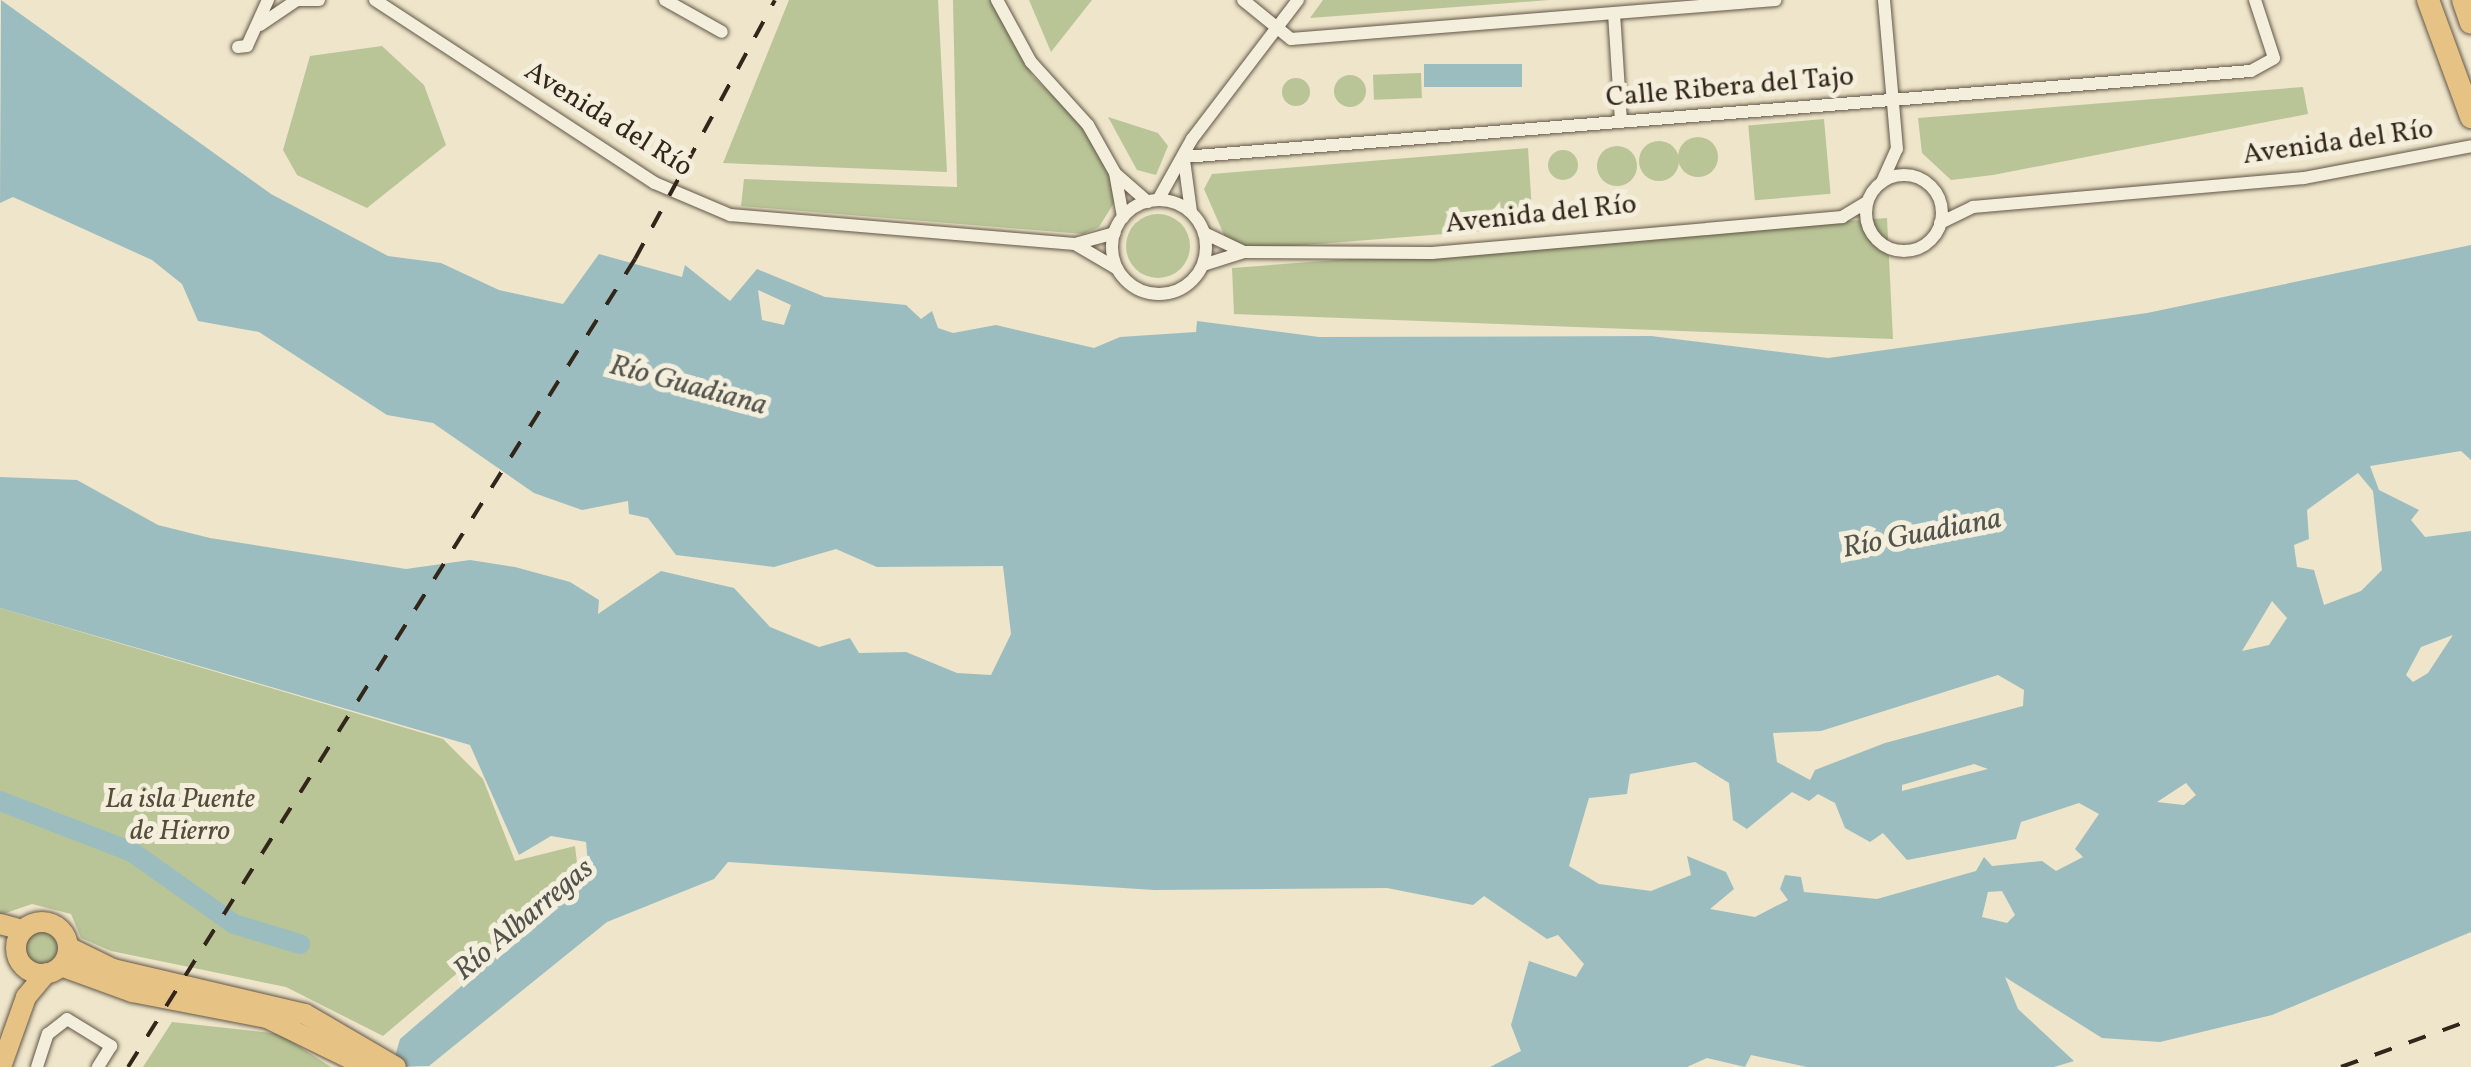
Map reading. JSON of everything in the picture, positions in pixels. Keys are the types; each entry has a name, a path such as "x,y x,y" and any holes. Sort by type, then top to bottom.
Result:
{"highway":[{"path":"2428,0 2471,118"},
{"path":"2463,0 2471,23"}],"main road":[{"path":"16,948 47,922 58,962"},
{"path":"0,924 16,948 26,997"},
{"path":"16,948 58,962 113,969 305,1014 366,1060 396,1067"},
{"path":"0,1067 26,997 58,962"}],"street":[{"path":"258,26 268,0"},
{"path":"238,47 258,26 297,0 319,0"},
{"name":"Avenida del Río","path":"375,0 708,208 1075,244 1115,233"},
{"path":"665,0 722,32"},
{"path":"996,0 1116,173 1153,201 1190,212"},
{"path":"1243,0 1292,39 1775,0"},
{"path":"1184,157 1190,212 1204,232 1203,265 1169,293 1139,290 1117,268 1115,233 1124,217 1153,201 1184,157 1298,0"},
{"path":"1842,217 1908,251 1940,223 1938,198 1916,178 1897,149 1884,0"},
{"name":"Calle Ribera del Tajo","path":"1184,157 2251,71 2274,58 2255,0"},
{"path":"1614,13 1621,122"},
{"name":"Avenida del Río","path":"1938,198 1972,207 2304,178 2471,146"},
{"path":"1871,232 1868,202 1897,149"},
{"path":"1116,173 1124,217"},
{"path":"1882,182 1916,178"},
{"name":"Avenida del Río","path":"1203,265 1244,252 1432,252 1842,217 1868,202"},
{"name":"Avenida del Río","path":"1940,223 1972,207"},
{"name":"Avenida del Río","path":"1204,232 1244,252"},
{"name":"Avenida del Río","path":"1075,244 1117,268"},
{"path":"55,1067 39,1063 48,1034 66,1019 111,1046 98,1067"}],"green space":[{"path":"789,0 938,0 947,172 723,163"},
{"path":"953,0 990,0 1033,77 1077,119 1115,181 1117,198 1099,227 1083,234 741,206 744,179 957,187"},
{"path":"1029,0 1092,0 1051,52"},
{"path":"1323,0 1549,0 1310,18"},
{"path":"382,46 424,85 446,145 367,208 297,175 283,150 310,56"},
{"path":"1421,73 1422,98 1374,100 1373,75"},
{"path":"1350,75 1361,80 1366,91 1361,102 1350,107 1339,102 1334,91 1339,80"},
{"path":"1296,78 1306,82 1310,92 1306,102 1296,106 1286,102 1282,92 1286,82"},
{"path":"2303,87 2308,114 1993,175 1951,180 1922,153 1918,118"},
{"path":"1108,117 1158,133 1168,146 1156,175 1137,170"},
{"path":"1824,119 1831,194 1755,200 1748,126"},
{"path":"1698,137 1712,143 1718,157 1712,171 1698,177 1684,171 1678,157 1684,143"},
{"path":"1659,141 1673,147 1679,161 1673,175 1659,181 1645,175 1639,161 1645,147"},
{"path":"1617,146 1631,152 1637,166 1631,180 1617,186 1603,180 1597,166 1603,152"},
{"path":"1528,148 1533,227 1253,249 1225,237 1204,189 1212,174"},
{"path":"1563,150 1577,159 1578,165 1569,179 1563,180 1549,171 1548,165 1557,151"},
{"path":"1158,214 1181,223 1190,246 1181,269 1158,278 1135,269 1126,246 1135,223"},
{"path":"1887,218 1893,339 1234,314 1232,268"},
{"name":"La isla Puente de Hierro","path":"0,608 443,739 483,779 515,861 575,846 578,871 383,1036 286,987 111,951 81,938 71,914 32,904 0,915"},
{"path":"41,931 53,936 58,948 53,960 41,965 29,960 24,948 29,936"},
{"path":"172,1022 280,1034 331,1067 143,1067"}],"water":[{"name":"Río Guadiana","path":"1,0 271,194 388,256 441,263 499,290 563,304 599,254 682,277 685,265 730,301 757,269 825,297 906,305 921,319 932,311 938,328 953,333 996,325 1094,348 1120,337 1196,332 1197,321 1319,337 1651,336 1828,358 2147,313 2471,245 2471,460 2461,451 2370,466 2379,490 2419,510 2411,520 2425,537 2471,531 2471,932 2272,1015 2160,1042 2102,1038 2005,977 2018,1009 2074,1061 2054,1067 1807,1067 1751,1055 1745,1067 1707,1058 1687,1067 1490,1067 1521,1051 1511,1025 1529,961 1576,977 1584,964 1558,935 1547,939 1484,896 1473,905 1387,888 1154,890 728,862 714,879 607,922 429,1066 392,1067 400,1039 589,876 586,842 551,836 519,855 470,745 0,608 0,477 77,480 158,525 210,538 406,569 470,560 515,567 570,582 599,600 598,614 661,571 734,588 770,627 819,647 850,638 859,653 906,652 957,673 991,675 1011,634 1003,566 877,567 836,549 774,567 676,555 648,518 629,514 628,501 582,510 534,493 433,423 387,415 259,332 198,321 182,284 152,260 13,197 0,203","holes":["758,290 791,305 784,325 762,320","2358,473 2373,491 2382,570 2361,591 2324,605 2314,570 2297,567 2294,545 2309,539 2307,510","2272,601 2287,618 2269,645 2242,651","2453,635 2428,673 2413,682 2406,675 2421,647","1998,675 2024,690 2023,706 1885,743 1815,770 1810,780 1777,762 1773,733 1821,731","1695,762 1729,783 1733,820 1747,829 1792,792 1809,801 1818,794 1835,803 1845,828 1870,842 1883,833 1907,860 2016,839 2021,822 2079,803 2099,814 2075,849 2083,857 2056,871 2042,861 1992,866 1984,857 1976,871 1877,899 1804,892 1801,877 1785,875 1780,889 1788,900 1755,917 1710,909 1734,889 1726,872 1687,856 1691,875 1651,891 1599,884 1569,866 1589,798 1627,794 1630,774","1974,764 1988,769 1902,791 1902,785","2186,783 2196,795 2184,805 2157,802","2002,891 2015,915 2007,923 1982,917 1988,892"]},
{"path":"1424,64 1522,64 1522,87 1424,87"}],"waterway":[{"path":"0,801 132,852 234,924 300,944"}],"railway":[{"path":"128,1067 635,259 775,0"},
{"path":"2341,1067 2471,1020"}],"water label":[{"name":"Río Albarregas","path":"524,920"}]}
